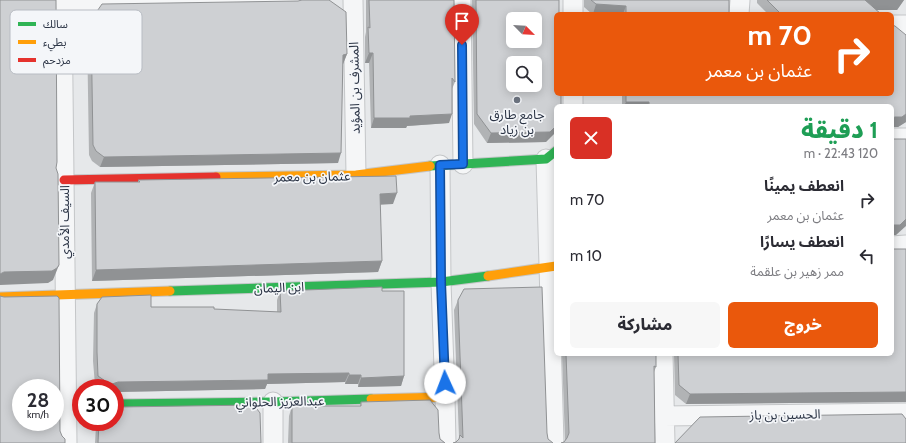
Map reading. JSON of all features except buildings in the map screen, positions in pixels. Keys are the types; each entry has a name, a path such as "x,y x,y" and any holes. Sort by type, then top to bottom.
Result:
{"street":[{"path":"62,2 294,0"},
{"name":"المشرف بن المؤيد","path":"353,0 356,176"},
{"path":"461,0 463,164"},
{"path":"573,0 573,12"},
{"path":"740,0 740,12"},
{"path":"894,25 906,25"},
{"name":"السيف الأمدي","path":"63,74 65,294 72,380"},
{"path":"894,138 906,138"},
{"path":"551,155 554,443"},
{"name":"عثمان بن معمر","path":"64,180 356,176 440,165 551,155"},
{"path":"440,165 441,282 446,397 446,443"},
{"path":"894,246 906,245"},
{"name":"ابن اليمان","path":"0,297 441,282 553,267"},
{"path":"663,356 664,443"},
{"name":"عبدالعزيز الحلواني","path":"124,404 273,402 446,397"},
{"path":"273,402 273,443"},
{"name":"الحسين بن باز","path":"664,416 906,413"},
{"name":"السيف الأمدي","path":"67,443 72,416"}],"traffic: fast":[{"path":"430,166 546,159 554,153"},
{"path":"170,291 441,282 488,276"},
{"path":"124,404 371,399"}],"traffic: slow":[{"path":"216,177 356,175 430,166"},
{"path":"488,276 554,266"},
{"path":"0,297 170,291"},
{"path":"371,399 445,397"}],"traffic: jam":[{"path":"64,180 216,177"}],"place":[{"name":"جامع طارق بن زياد","path":"517,100"}],"route":[{"path":"445,383 441,282 440,165 463,164 462,45"}]}
